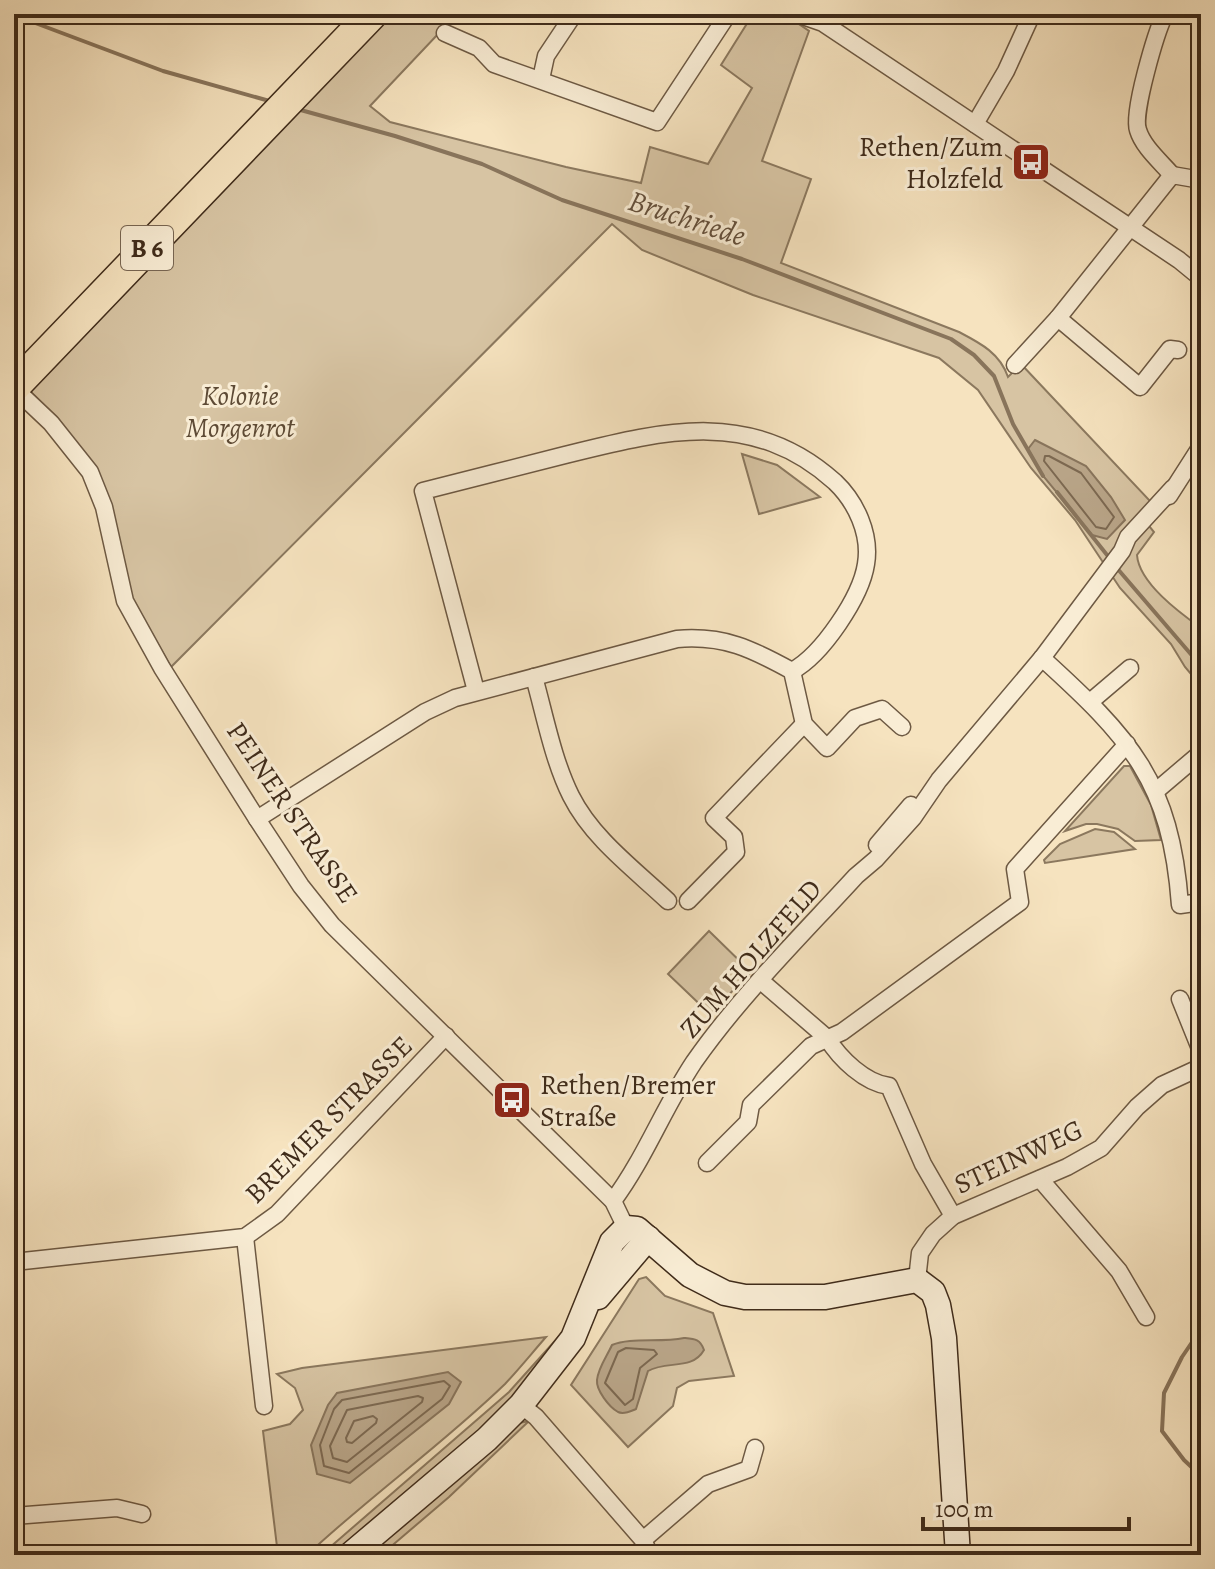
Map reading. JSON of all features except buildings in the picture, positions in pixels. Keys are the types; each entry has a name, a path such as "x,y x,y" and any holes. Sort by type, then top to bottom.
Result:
{"highway":[{"name":"B 6","path":"319,58 352,14"},
{"name":"B 6","path":"14,366 319,58 372,14"},
{"name":"B 6","path":"14,387 261,118"}],"street":[{"path":"541,79 546,56 574,14"},
{"path":"445,33 479,48 494,64 657,122 728,14"},
{"path":"797,14 826,18 1201,278"},
{"path":"1165,14 1153,47 1137,117 1138,129 1145,143 1172,175 1201,180"},
{"path":"975,124 1006,71 1026,16"},
{"path":"1015,365 1058,318 1172,175"},
{"path":"1058,318 1140,387 1170,349 1178,350"},
{"name":"PEINER STRASSE","path":"14,387 51,423 90,472 104,507 125,601 162,668 301,886 332,925 613,1201 637,1233 706,1285 745,1297 825,1297 917,1280"},
{"path":"476,691 423,491 651,434 699,430 756,436 784,446 825,474 845,492 856,509 867,547 862,585 850,608 804,664 792,671"},
{"name":"ZUM HOLZFELD","path":"613,1201 631,1178 693,1064 726,1020 856,876 900,833 939,780 1042,658 1122,551 1143,534 1201,446"},
{"path":"257,819 425,712 476,691 677,639 697,637 751,648 792,671 804,724 827,748 855,718 882,709 902,727"},
{"path":"1042,658 1090,702 1143,766 1156,791 1173,841 1180,905 1201,902"},
{"path":"1090,702 1130,668"},
{"path":"534,677 555,753 571,796 598,834 668,901"},
{"path":"688,901 736,852 734,837 714,818 804,724"},
{"path":"707,1163 748,1122 751,1105 811,1046 842,1032 1020,902 1015,869 1127,744"},
{"path":"1156,791 1196,757"},
{"path":"761,981 827,1038 832,1047 872,1084 889,1086 923,1164 953,1216"},
{"path":"1180,999 1201,1051"},
{"name":"BREMER STRASSE","path":"14,1262 245,1237 277,1214 446,1036"},
{"name":"STEINWEG","path":"917,1280 920,1253 933,1234 953,1216 1040,1179 1101,1148 1137,1107 1162,1085 1201,1067"},
{"path":"1040,1179 1119,1271 1146,1317"},
{"path":"585,1312 631,1258 637,1233"},
{"path":"350,1555 487,1439 521,1405 573,1338 612,1242 637,1233"},
{"name":"BREMER STRASSE","path":"245,1237 264,1406"},
{"path":"917,1280 933,1292 944,1338 958,1555"},
{"path":"521,1405 536,1417 647,1548 708,1484 749,1469 755,1448"},
{"path":"14,1516 117,1508 142,1514"}],"green space":[{"name":"Kolonie Morgenrot","path":"388,14 457,14 370,106 390,122 641,183 650,147 708,164 752,88 721,65 753,14 784,14 809,31 762,161 811,179 781,263 959,332 995,355 1008,377 1021,364 1151,502 1149,526 1154,532 1137,555 1139,566 1162,596 1201,628 1201,686 1171,644 1120,588 1075,520 1031,468 978,390 939,358 753,295 642,250 612,224 171,667 132,599 95,471 59,420 29,390"},
{"path":"742,454 777,465 820,497 759,514"},
{"path":"1124,766 1130,766 1151,805 1161,840 1135,841 1118,829 1097,824 1065,831"},
{"path":"1095,829 1114,832 1135,849 1045,863 1044,860 1060,844"},
{"path":"709,931 751,972 710,1014 668,974"},
{"path":"646,1277 665,1296 713,1313 734,1376 689,1381 677,1388 673,1406 628,1447 571,1385 639,1279"},
{"path":"562,1333 505,1408 336,1555 321,1555 509,1392"},
{"path":"546,1337 481,1406 307,1555 278,1555 263,1431 290,1424 303,1410 295,1388 277,1374 302,1368"},
{"path":"529,1421 449,1497 381,1555 362,1555 514,1424"}],"water":[{"path":"1035,440 1086,466 1111,497 1125,520 1107,539 1092,535 1044,477 1028,449"},
{"path":"684,1338 699,1342 704,1350 693,1361 648,1371 636,1409 620,1413 614,1410 599,1389 597,1380 612,1345 628,1341"},
{"path":"448,1372 461,1382 449,1404 350,1483 317,1474 311,1445 328,1405 337,1393"}],"waterway":[{"name":"Bruchriede","path":"14,15 163,71 273,102"},
{"name":"Bruchriede","path":"297,109 482,164 562,200 742,259 951,339 974,355 994,376 1013,424 1043,476"},
{"name":"Bruchriede","path":"1057,492 1111,560"},
{"name":"Bruchriede","path":"1116,567 1201,666"},
{"name":"Bruchriede","path":"1201,1329 1182,1357 1164,1393 1162,1431 1201,1476"}],"place":[{"name":"Rethen/Zum Holzfeld","path":"1031,162"},
{"name":"Rethen/Bremer Straße","path":"512,1100"}]}
